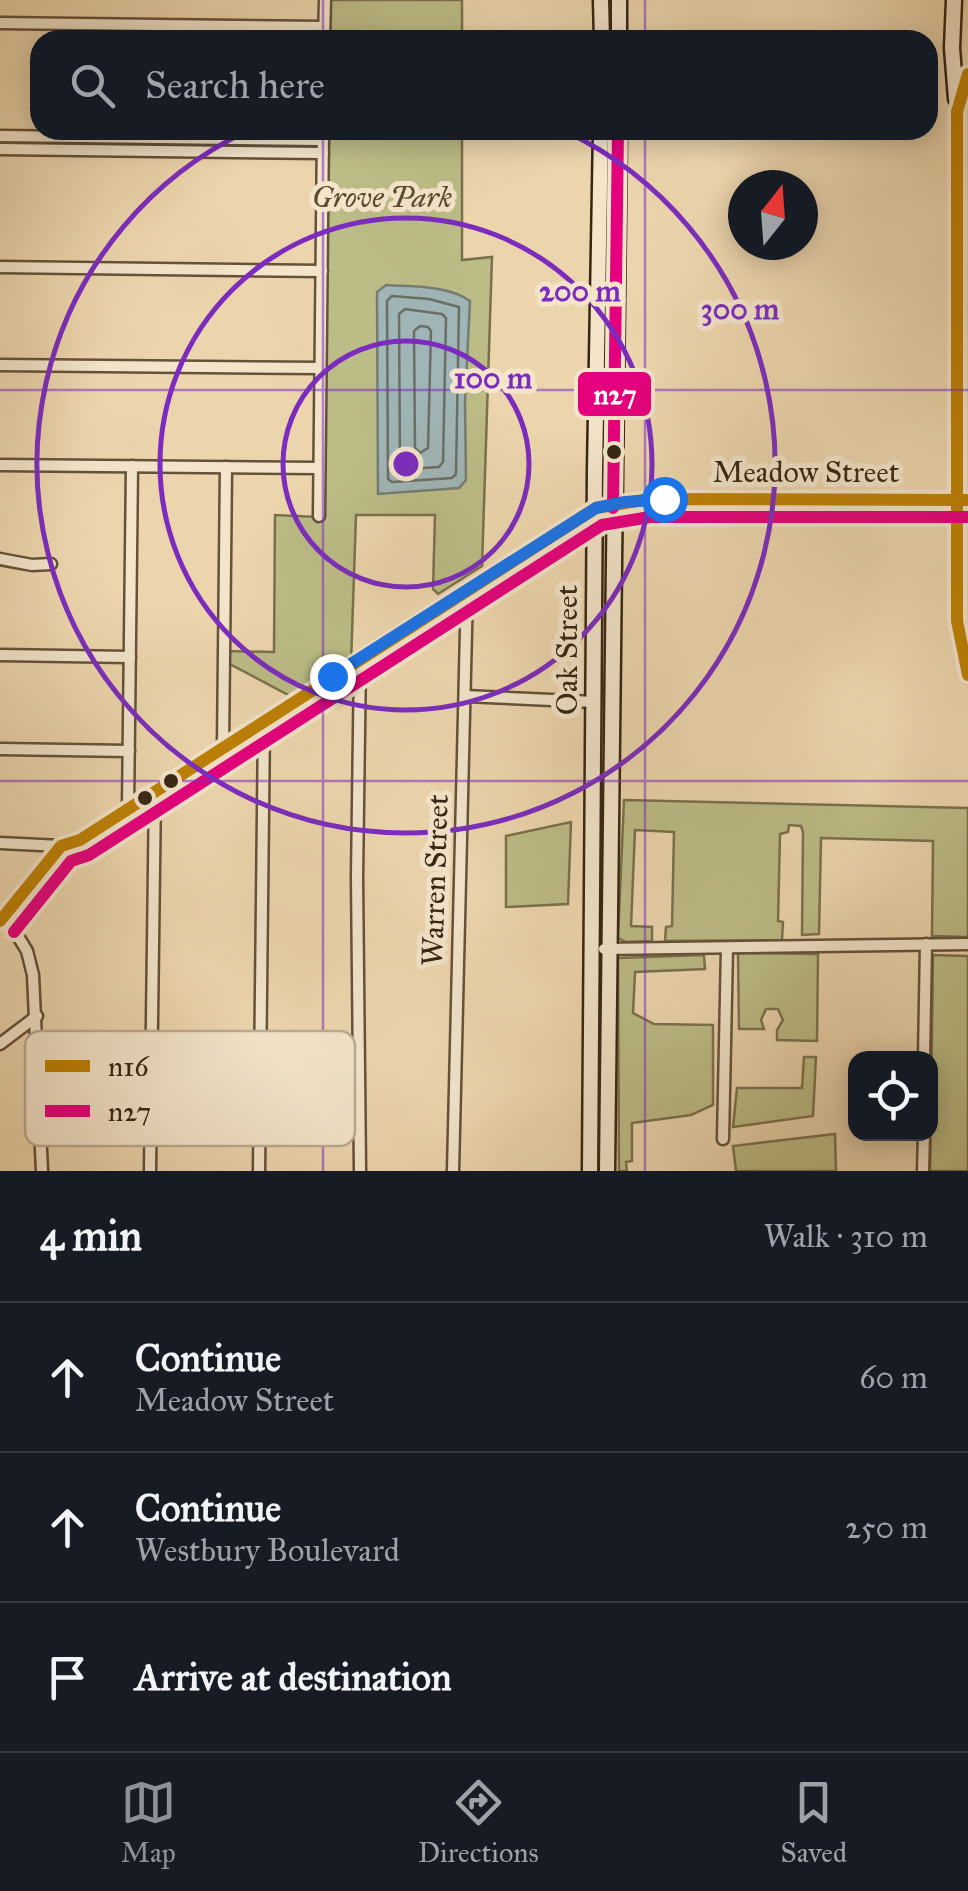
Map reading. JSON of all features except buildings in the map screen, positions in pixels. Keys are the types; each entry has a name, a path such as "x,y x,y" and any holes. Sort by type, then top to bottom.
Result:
{"street":[{"path":"324,30 325,0"},
{"path":"601,0 602,30"},
{"path":"619,0 619,30"},
{"path":"954,0 958,621 968,674"},
{"path":"0,23 206,30"},
{"path":"957,112 968,74"},
{"path":"0,136 30,136"},
{"path":"97,140 98,150"},
{"path":"319,516 323,140"},
{"name":"Oak Street","path":"590,1171 601,140"},
{"name":"Oak Street","path":"607,1171 618,140"},
{"path":"0,149 323,154"},
{"path":"600,162 618,162"},
{"path":"0,267 322,271"},
{"path":"598,329 618,328"},
{"path":"0,365 320,368"},
{"path":"0,465 319,468"},
{"path":"128,808 132,466"},
{"path":"223,747 226,467"},
{"name":"Meadow Street","path":"62,846 80,840 596,508 649,499 958,500"},
{"path":"566,525 588,529 596,540"},
{"path":"0,560 51,564"},
{"name":"Warren Street","path":"453,1171 467,590"},
{"path":"0,655 130,657"},
{"path":"360,658 360,1171"},
{"path":"466,696 595,702"},
{"path":"260,1031 264,720"},
{"path":"0,748 129,751"},
{"path":"152,1031 154,791"},
{"path":"0,843 62,846"},
{"path":"37,1031 27,951 3,918 62,846"},
{"path":"924,1051 926,944"},
{"path":"590,950 968,944"},
{"path":"723,1139 727,948"},
{"path":"0,1044 37,1016"},
{"path":"923,1171 924,1141"},
{"path":"41,1146 42,1171"},
{"path":"150,1146 150,1171"},
{"path":"259,1146 259,1171"}],"green space":[{"path":"326,0 462,0 462,30 325,30"},
{"name":"Grove Park","path":"324,140 462,140 462,260 492,257 482,566 438,594 433,589 435,515 356,515 351,664 296,699 224,661 224,651 274,652 275,515 318,517"},
{"path":"624,800 968,808 968,937 932,936 933,841 821,838 819,934 802,935 803,832 801,826 789,825 788,832 780,834 778,921 783,922 782,940 665,941 666,927 672,926 674,832 635,830 631,926 652,927 652,941 626,942 618,938"},
{"path":"571,822 568,904 506,907 506,836"},
{"path":"738,953 818,954 817,1041 777,1040 783,1020 778,1009 766,1009 761,1020 764,1029 739,1029"},
{"path":"704,955 705,969 635,972 633,1013 654,1024 713,1025 713,1105 691,1115 632,1123 632,1161 626,1162 627,1171 619,1171 618,958"},
{"path":"933,955 968,956 968,1171 930,1171 930,1141 938,1141 938,1051 932,1051"},
{"path":"804,1057 816,1057 813,1116 733,1127 737,1088 802,1088"},
{"path":"835,1134 836,1171 736,1171 733,1146"}],"water":[{"path":"386,285 441,289 470,301 466,480 459,488 378,494 377,292"}],"transit line":[{"name":"n16","path":"968,74 957,112 957,621 968,675"},
{"name":"n27","path":"613,508 618,140"},
{"name":"n16","path":"0,921 61,846 80,840 596,508 649,499 968,500"},
{"name":"n27","path":"14,932 71,861 89,855 602,525 650,517 968,517"}],"route":[{"path":"332,676 596,508 664,499"}]}
